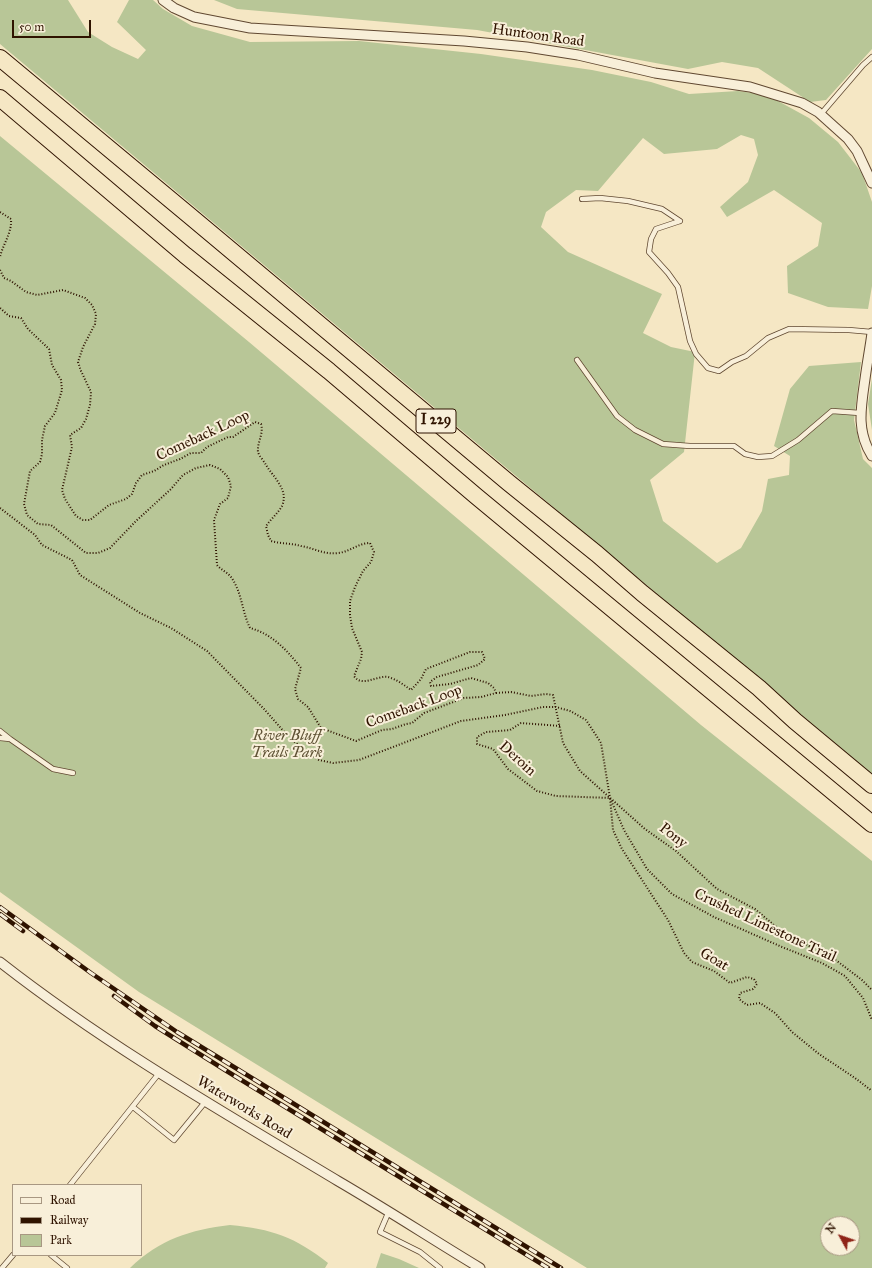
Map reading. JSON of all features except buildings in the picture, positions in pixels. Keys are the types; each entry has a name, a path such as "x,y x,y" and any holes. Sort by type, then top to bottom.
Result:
{"highway":[{"name":"I 229","path":"0,58 196,220 509,483 759,688 795,721 872,785"},
{"name":"I 229","path":"0,98 185,255 329,371 476,496 872,824"}],"street":[{"name":"Huntoon Road","path":"163,0 174,8 194,17 250,28 464,41 527,47 578,55 654,74 750,87 802,103 821,114 848,139 858,151 872,183"},
{"path":"872,333 860,413 863,435 868,450 872,456"},
{"name":"Waterworks Road","path":"0,962 86,1025 206,1101 389,1211 480,1268"}],"lane":[{"path":"821,114 863,65 872,57"},
{"path":"582,199 600,198 628,201 662,209 680,221 656,229 651,239 649,252 668,273 678,287 690,341 696,354 708,368 719,371 732,362 746,356 768,338 789,329 841,329 872,333"},
{"path":"577,360 617,416 635,430 663,444 690,446 734,446 746,454 758,457 772,456 798,440 832,411 860,413"},
{"path":"0,731 52,770 73,773"},
{"path":"0,738 10,739"},
{"path":"71,1184 134,1107 160,1072"},
{"path":"134,1107 174,1140 206,1101"},
{"path":"389,1211 380,1232 420,1252 440,1268"},
{"path":"2,1268 12,1256"},
{"path":"52,1256 67,1268"}],"path":[{"path":"0,212 11,219 11,226 0,257"},
{"name":"Comeback Loop","path":"0,270 4,278 11,281 26,292 37,295 63,290 85,298 92,305 96,314 95,324 83,347 78,362 91,392 90,405 86,419 81,428 70,435 72,447 62,490 76,516 83,520 90,520 109,505 126,499 132,494 136,483 142,475 154,471 191,453 200,453 207,447 228,436 233,437 255,422 261,424 263,430 259,440 258,452 274,478 282,487 284,496 281,507 266,526 271,540 302,546 322,553 336,554 365,543 370,543 373,547 374,552 371,562 363,571 354,588 350,601 352,628 362,652 361,659 354,676 356,680 362,682 386,677 411,690 421,679 426,668 470,652 482,652 486,659 478,665 437,677 430,682 430,686 450,684 471,678 488,683 494,688 496,693 481,697 464,698 424,713 412,723 392,729 382,730 356,741 321,728 308,707 298,698 295,689 301,668 280,644 267,634 250,628 245,618 237,588 230,575 221,570 217,565 214,520 220,504 228,498 231,486 228,476 220,469 210,465 196,468 183,475 171,489 136,521 110,548 98,553 86,553 52,525 38,524 27,515 24,504 25,497 30,471 40,462 45,426 55,413 62,390 61,380 52,364 49,348 28,329 21,318 9,316 0,308"},
{"name":"Crushed Limestone Trail","path":"0,508 36,535 42,545 72,560 80,575 140,613 171,628 207,651 264,709 286,734 307,753 319,760 333,763 359,760 461,721 504,715 542,707 556,707 570,711 586,720 601,743 610,798 624,830 647,869 672,894 714,917 822,963 845,976 863,998 872,1020"},
{"name":"Pony","path":"496,693 511,692 531,696 546,694 553,696 563,743 580,771 645,829 676,851 717,890 755,910 780,931 837,961 862,980 872,990"},
{"name":"Deroin","path":"560,726 521,724 510,730 486,732 477,738 477,744 493,749 508,769 537,791 556,796 610,798"},
{"name":"Goat","path":"610,798 613,830 622,849 668,920 684,953 692,962 714,971 730,983 747,977 754,978 757,984 753,989 740,993 739,999 747,1005 760,1003 776,1013 792,1032 819,1054 855,1078 872,1092"}],"green space":[{"path":"0,0 68,0 88,32 112,47 138,59 146,50 117,22 129,0 153,0 163,9 192,26 250,42 359,41 481,54 592,70 651,82 689,94 738,91 767,95 809,118 838,142 862,173 872,202 872,286 868,309 828,307 788,293 787,266 818,246 822,223 774,190 727,217 720,207 748,182 758,155 754,139 741,135 717,149 664,154 643,138 598,191 576,190 546,212 541,227 568,252 662,294 643,333 671,347 695,352 684,452 650,480 663,521 717,563 741,548 762,511 768,479 789,475 790,456 774,446 790,389 809,366 861,362 854,420 863,459 872,468 872,774 0,44"},
{"path":"214,0 872,0 872,49 826,100 810,102 758,68 722,62 688,69 477,30 237,9"},
{"name":"River Bluff Trails Park","path":"0,136 249,342 701,725 872,861 872,1268 587,1268 139,992 0,892"},
{"path":"872,379 872,430 868,404"},
{"path":"230,1225 258,1229 282,1236 305,1247 328,1263 325,1268 130,1268 141,1258 164,1243 189,1233"},
{"path":"381,1253 399,1259 419,1268 376,1268"}],"railway":[{"path":"0,907 91,973 177,1032 561,1268"},
{"path":"0,914 23,931"},
{"path":"114,996 155,1026 225,1070 548,1268"}]}
